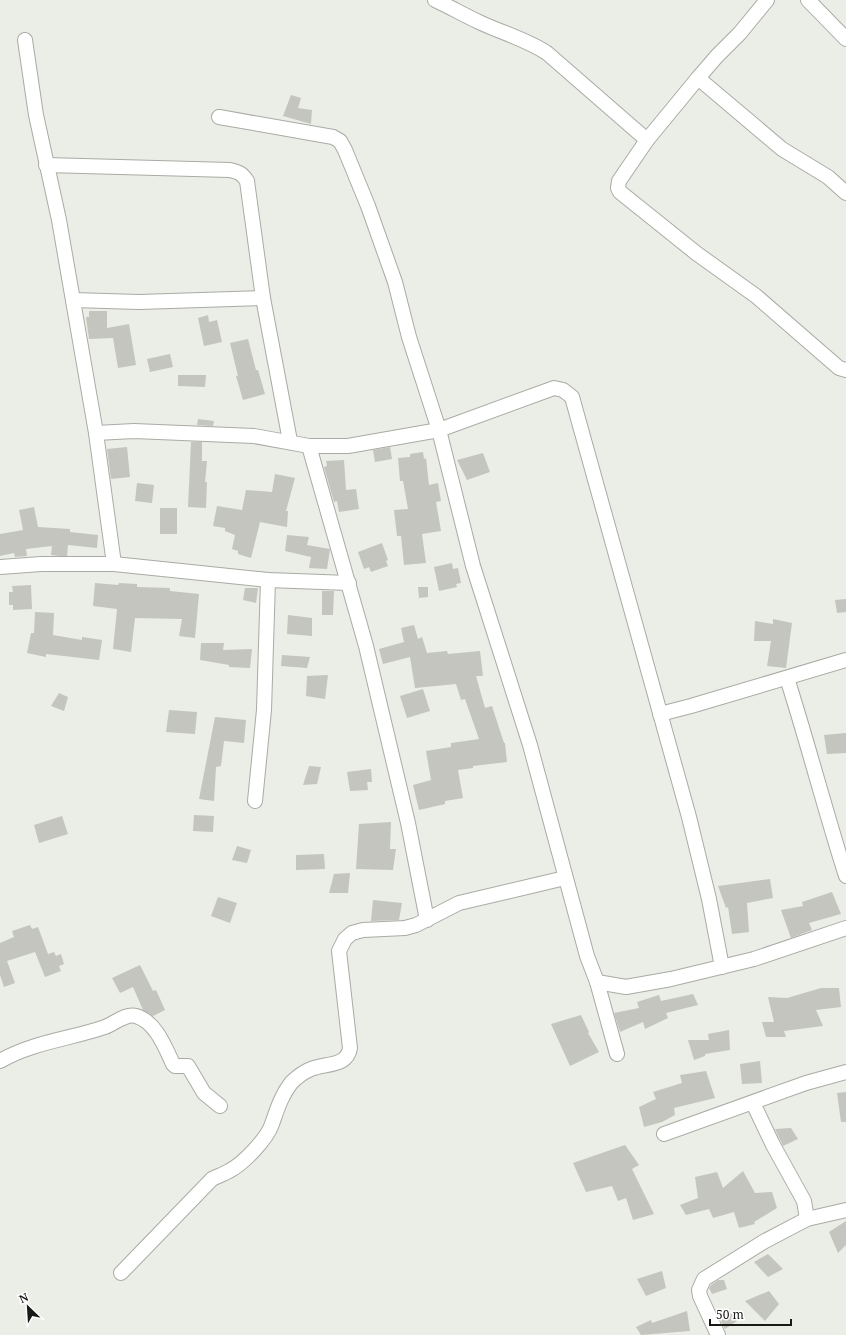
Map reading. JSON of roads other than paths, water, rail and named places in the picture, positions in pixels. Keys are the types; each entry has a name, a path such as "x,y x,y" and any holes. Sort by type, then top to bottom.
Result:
{"street":[{"path":"435,0 480,23 527,41 547,53 647,140"},
{"path":"767,0 740,33 698,78 647,140 617,184 620,192 696,253 756,296 839,368 846,370"},
{"path":"808,0 846,39"},
{"path":"26,40 36,115 59,220 96,433 114,564"},
{"path":"698,78 782,149 828,177 846,193"},
{"path":"219,117 333,137 340,142 346,150 395,282 409,336 439,430 473,566 530,745 565,878 587,956 597,982 617,1054"},
{"path":"46,165 177,168 230,170 240,172 247,180 264,298 290,441"},
{"path":"73,300 139,302 264,298"},
{"path":"96,433 134,431 254,436 290,441 309,446 348,446 439,430 554,388 564,390 572,396 689,817 710,899 722,968"},
{"path":"309,446 366,646 408,823 426,920"},
{"path":"0,568 41,564 114,564 268,580 349,582"},
{"path":"255,801 264,710 268,580"},
{"path":"660,714 846,660"},
{"path":"787,678 846,876"},
{"path":"121,1273 212,1179 228,1172 240,1164 266,1135 272,1126 279,1103 290,1084 300,1074 311,1069 342,1062 349,1054 350,1048 339,951 345,939 352,934 363,930 405,928 416,925 459,903 565,878"},
{"path":"597,982 626,987 722,968 788,949 846,928"},
{"path":"0,1061 28,1048 99,1029 130,1016 136,1016 155,1030 173,1064 175,1066 188,1066 204,1093 220,1106"},
{"path":"664,1134 846,1072"},
{"path":"753,1103 773,1145 804,1201 807,1218"},
{"path":"718,1335 700,1296 699,1290 704,1279 764,1241 807,1218 846,1210"}]}
